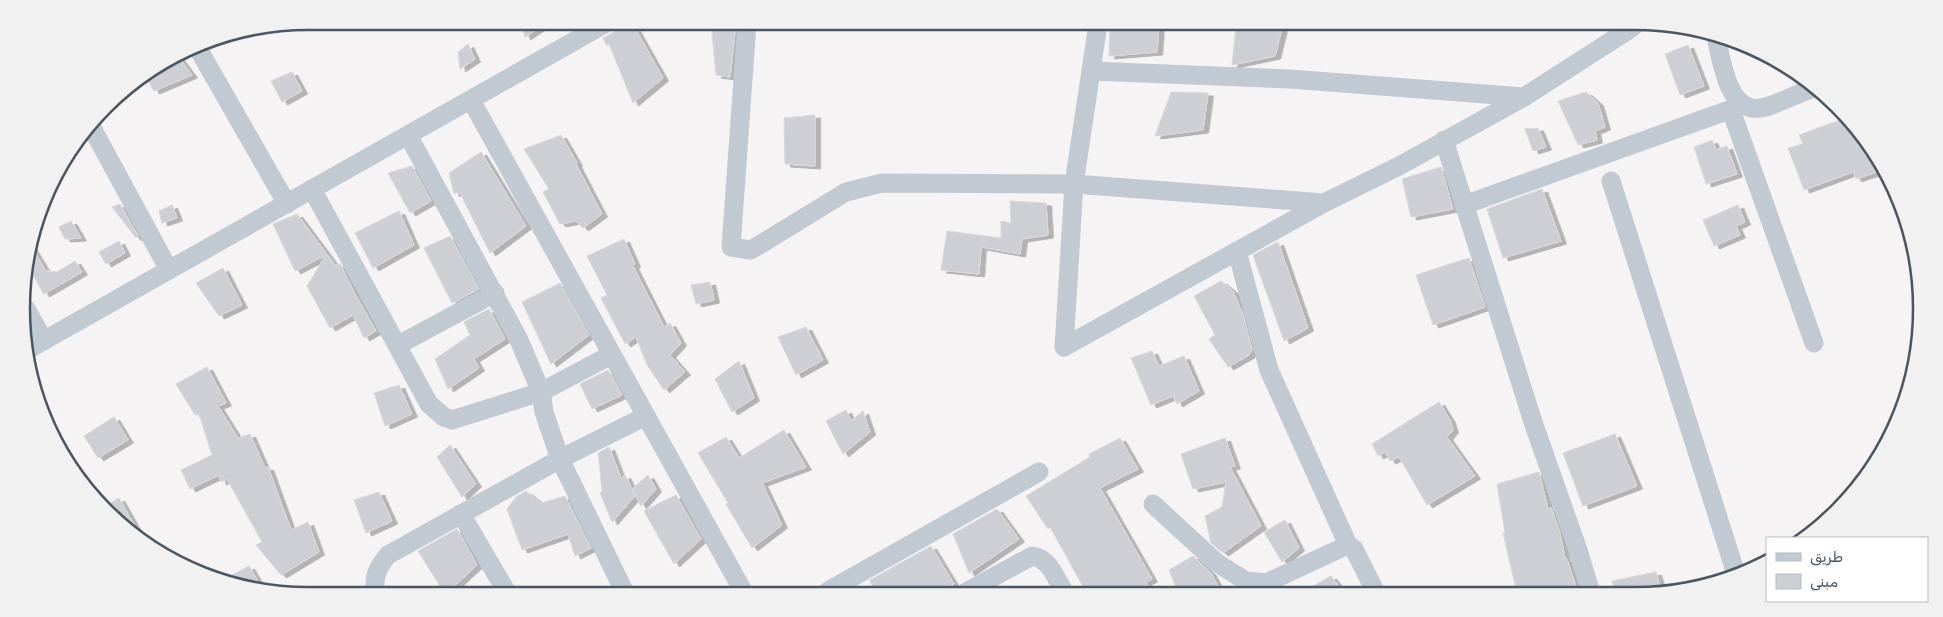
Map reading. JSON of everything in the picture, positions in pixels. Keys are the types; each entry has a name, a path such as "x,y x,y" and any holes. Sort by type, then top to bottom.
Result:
{"street":[{"path":"31,327 36,345 471,100 581,30"},
{"path":"746,30 730,247 751,250 846,192 882,183 1074,184 1324,203"},
{"path":"1097,30 1074,184 1064,347 1324,203 1399,166 1524,97 1628,30"},
{"path":"1717,43 1729,88 1814,342"},
{"path":"200,52 287,204"},
{"path":"1091,71 1290,79 1524,97"},
{"path":"1464,205 1737,108 1765,107 1807,90"},
{"path":"471,100 741,587"},
{"path":"94,131 169,270"},
{"path":"408,135 519,340 541,392 544,412 560,459 622,587"},
{"path":"1444,140 1530,413 1589,587"},
{"path":"1612,182 1734,568"},
{"path":"312,190 429,404 444,417 452,420 541,392 612,355"},
{"path":"1237,251 1269,370 1348,545 1354,549 1373,587"},
{"path":"398,345 495,293"},
{"path":"375,587 375,574 380,564 388,555 560,459 646,416"},
{"path":"835,587 1039,472"},
{"path":"1153,504 1217,563 1246,582 1266,583 1348,545"},
{"path":"461,514 504,587"},
{"path":"975,587 1032,556 1039,556 1046,560 1061,587"}],"building":[{"path":"523,30 536,30 525,37"},
{"path":"615,30 636,30 663,78 633,103 609,44 607,46 603,38"},
{"path":"712,30 735,30 730,77 716,75"},
{"path":"1110,30 1159,30 1157,52 1109,56"},
{"path":"1236,30 1282,30 1275,56 1232,65"},
{"path":"468,44 475,59 460,69 458,52"},
{"path":"1688,45 1704,86 1680,95 1665,54"},
{"path":"182,61 192,75 154,91 148,81"},
{"path":"292,72 302,91 282,102 271,81"},
{"path":"1171,92 1208,93 1203,130 1155,136"},
{"path":"1586,92 1598,103 1605,127 1595,131 1597,140 1578,145 1558,101"},
{"path":"815,115 815,166 785,164 784,118"},
{"path":"1839,120 1877,172 1856,179 1853,172 1804,190 1788,148 1803,144 1799,135"},
{"path":"1538,128 1546,147 1533,151 1525,129"},
{"path":"561,135 602,214 583,228 576,221 560,224 543,192 549,189 524,149"},
{"path":"1712,140 1716,150 1727,146 1737,174 1706,184 1694,147"},
{"path":"481,152 526,226 490,253 459,191 454,194 449,173"},
{"path":"412,166 431,201 410,213 388,173"},
{"path":"1441,167 1453,209 1411,217 1402,179"},
{"path":"1542,189 1561,241 1503,258 1487,209"},
{"path":"1010,201 1046,203 1048,235 1022,239 1020,254 981,247 979,274 941,270 947,231 1001,238 1001,221 1011,223"},
{"path":"120,204 138,236 136,238 112,207"},
{"path":"172,205 177,218 162,223 159,211"},
{"path":"1738,205 1745,222 1736,226 1740,235 1714,246 1703,220"},
{"path":"399,211 414,245 373,268 355,233"},
{"path":"297,214 335,265 340,264 376,331 364,338 353,315 330,328 307,286 326,255 295,271 273,224"},
{"path":"71,221 81,238 65,239 59,227"},
{"path":"450,236 479,289 452,303 424,248"},
{"path":"624,239 635,264 633,266 664,327 670,323 681,343 670,355 685,372 664,390 647,365 636,337 625,344 601,298 607,295 587,256"},
{"path":"119,241 125,253 106,264 99,252"},
{"path":"1278,242 1308,328 1284,341 1253,255"},
{"path":"35,253 46,271 57,272 75,261 82,272 44,294 32,273"},
{"path":"1469,258 1485,307 1433,325 1416,275"},
{"path":"223,268 242,305 219,316 196,283"},
{"path":"1221,281 1233,291 1243,315 1252,350 1249,355 1228,367 1209,339 1215,335 1194,296"},
{"path":"710,282 714,300 696,304 691,285"},
{"path":"560,283 589,335 551,364 522,302"},
{"path":"489,309 505,339 474,359 479,368 448,389 435,359 470,335 464,322"},
{"path":"806,327 823,360 796,375 778,337"},
{"path":"1152,351 1159,366 1184,356 1199,391 1177,404 1173,396 1151,405 1131,358"},
{"path":"739,361 754,398 732,412 715,379"},
{"path":"207,367 226,403 218,406 238,438 250,434 265,468 268,467 291,530 308,522 319,552 281,575 256,545 262,542 227,479 221,482 219,475 190,489 181,470 212,455 199,414 195,415 176,384"},
{"path":"608,370 622,395 592,409 580,384"},
{"path":"399,385 412,414 385,426 374,393"},
{"path":"1439,402 1450,420 1453,430 1447,437 1475,476 1427,505 1399,457 1390,461 1385,452 1378,456 1372,444"},
{"path":"846,410 851,421 863,411 870,432 843,454 826,421"},
{"path":"114,417 128,440 98,458 84,436"},
{"path":"784,430 806,467 762,483 782,525 752,548 698,453 726,437 739,458"},
{"path":"1615,434 1637,486 1583,506 1563,453"},
{"path":"1120,438 1138,469 1100,488 1152,579 1146,582 1149,587 1083,587 1050,527 1048,529 1026,496 1090,457 1089,454"},
{"path":"1225,438 1235,466 1230,467 1261,526 1223,553 1211,543 1205,516 1222,507 1226,482 1193,489 1181,454"},
{"path":"450,445 476,484 462,497 437,457"},
{"path":"609,447 621,478 625,475 635,496 612,522 600,493 602,491 598,453"},
{"path":"1539,472 1548,509 1551,508 1560,533 1565,559 1567,559 1576,587 1516,587 1503,533 1505,532 1497,484"},
{"path":"648,475 656,489 641,506 632,489"},
{"path":"526,491 541,503 565,496 591,548 575,556 568,534 522,550 507,509 516,497"},
{"path":"379,492 392,521 366,533 354,500"},
{"path":"676,495 701,539 674,564 644,511"},
{"path":"119,498 134,525 125,518 110,503"},
{"path":"997,509 1019,539 969,573 953,534"},
{"path":"1285,520 1299,548 1282,562 1264,532"},
{"path":"457,529 477,565 453,587 440,587 418,551"},
{"path":"931,546 954,584 948,587 872,587 870,580"},
{"path":"1193,556 1211,573 1218,587 1176,587 1169,570"},
{"path":"249,566 259,583 236,578 230,576"},
{"path":"1656,572 1660,586 1614,587 1612,581"},
{"path":"1331,576 1339,587 1311,587"}]}
